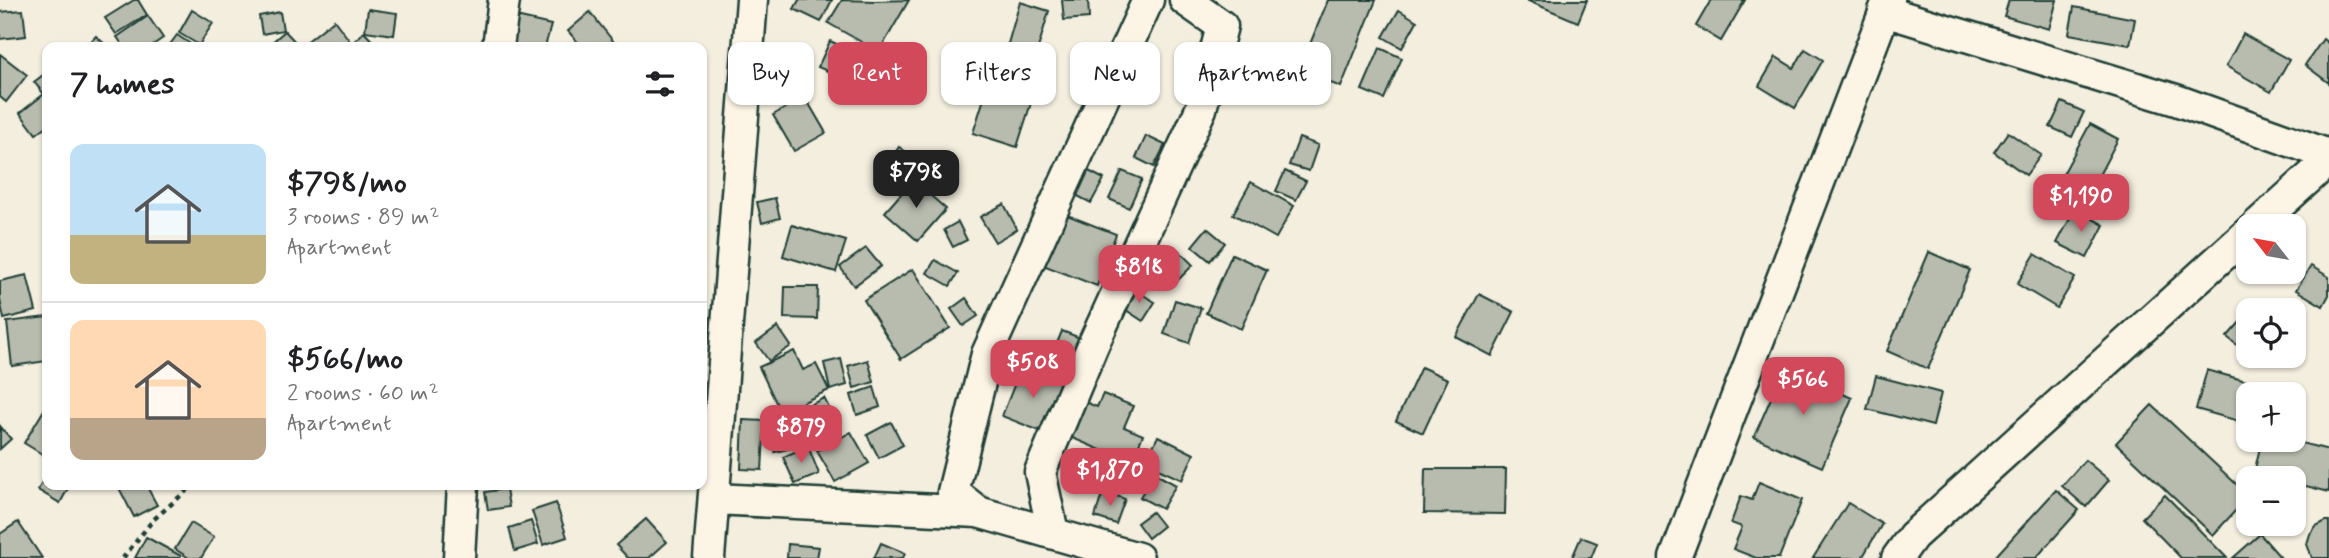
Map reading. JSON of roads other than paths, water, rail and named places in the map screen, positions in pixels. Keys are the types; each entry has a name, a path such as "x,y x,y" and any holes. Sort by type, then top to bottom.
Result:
{"street":[{"path":"499,42 504,0"},
{"path":"709,558 752,0"},
{"path":"978,512 953,492 987,354 1148,0"},
{"path":"1054,533 1040,472 1093,345 1201,109 1222,26 1185,0"},
{"path":"1675,558 1887,5 2176,100 2329,155"},
{"path":"2269,214 2329,160"},
{"path":"1897,558 1913,536 2236,244"},
{"path":"459,558 463,490"},
{"path":"714,499 978,512 1138,558"}]}
